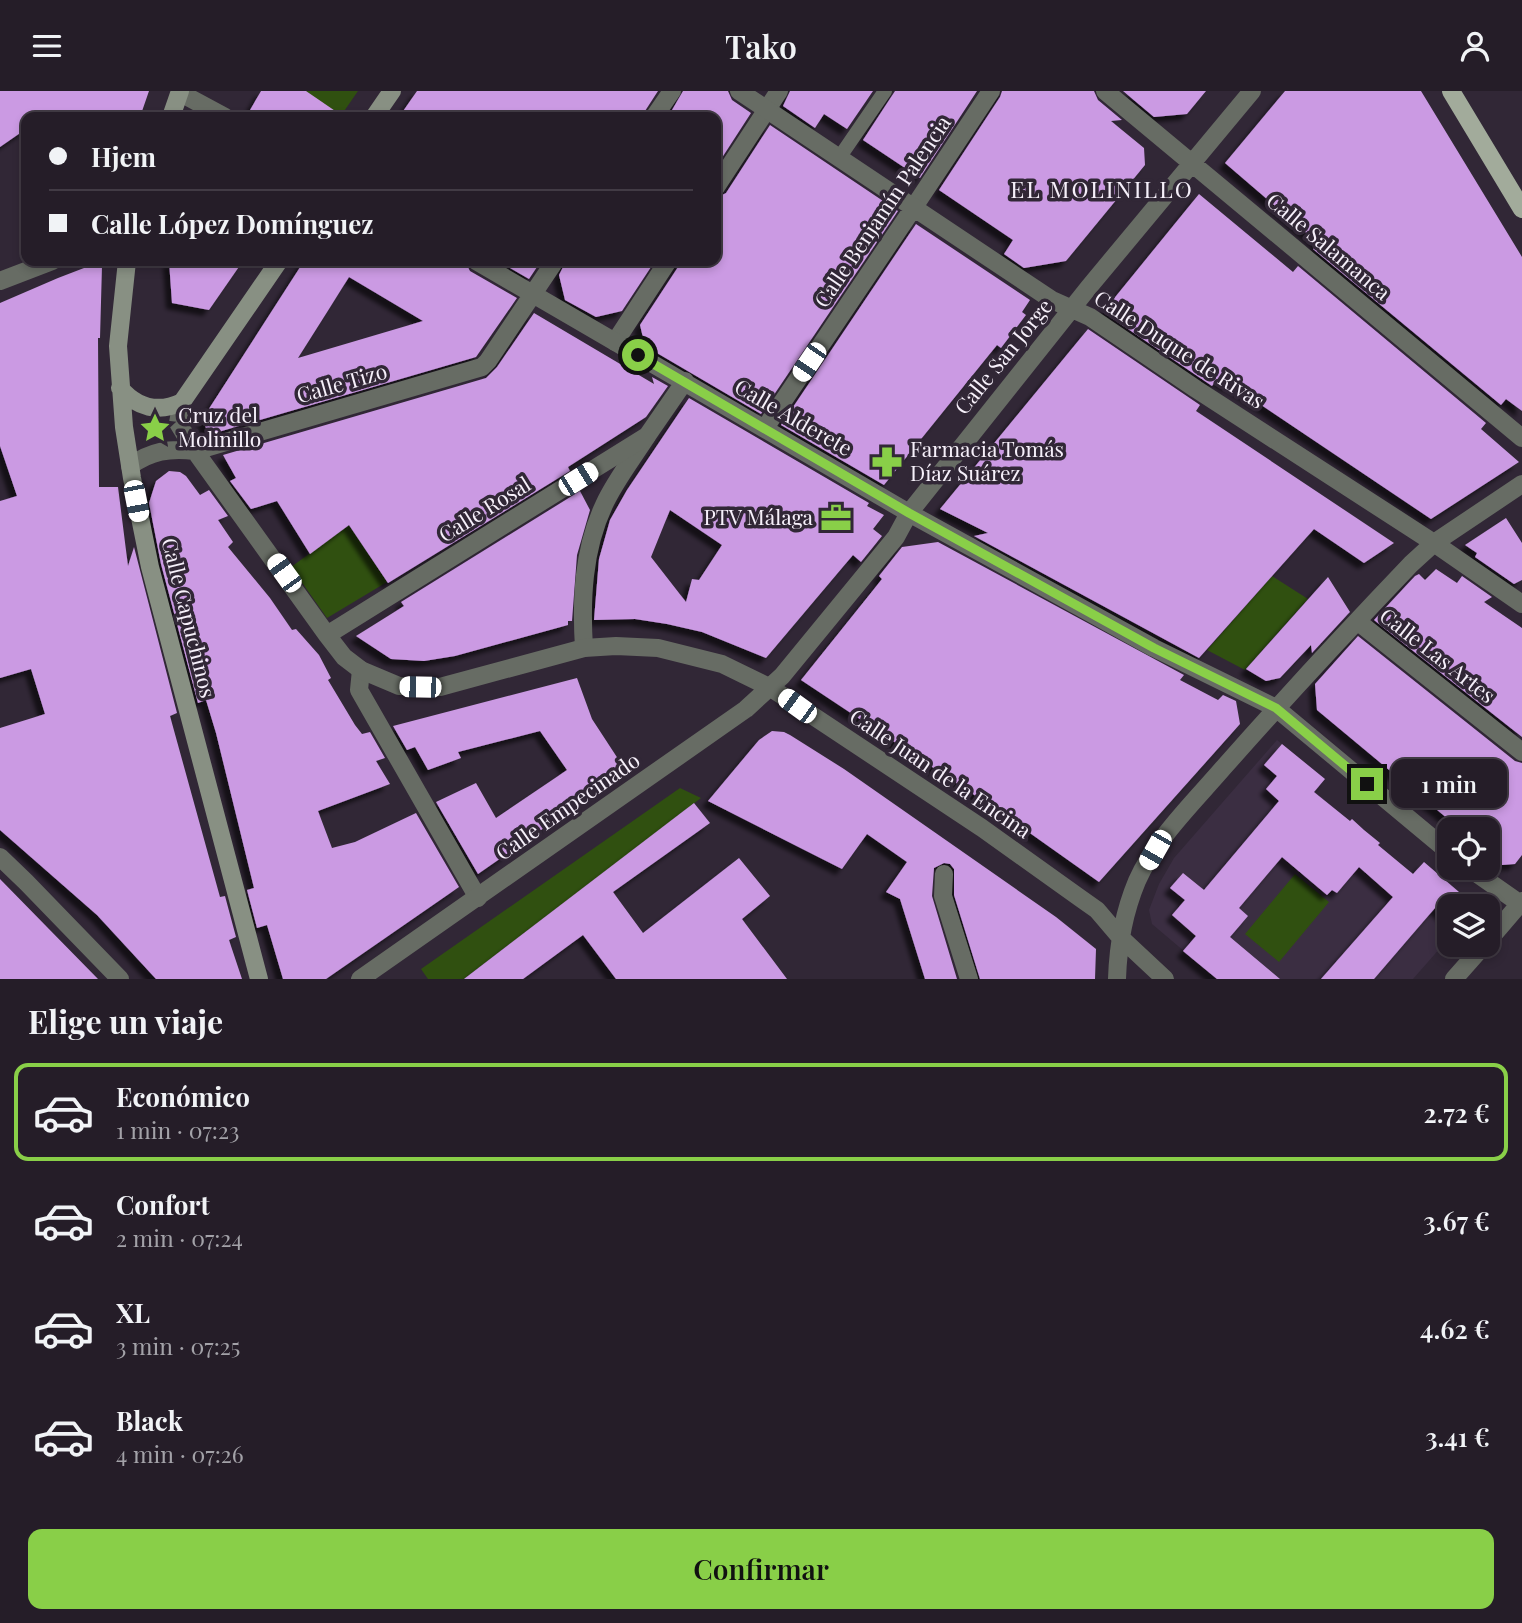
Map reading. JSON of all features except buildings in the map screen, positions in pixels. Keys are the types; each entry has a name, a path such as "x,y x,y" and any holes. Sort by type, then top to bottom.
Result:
{"main road":[{"path":"173,112 183,91"},
{"path":"377,112 391,91"},
{"path":"1451,91 1522,209"},
{"name":"Calle Capuchinos","path":"126,266 118,346 120,388 130,466 150,567 259,979"},
{"path":"120,388 140,405 161,409 182,402 276,266"}],"street":[{"path":"183,91 188,97 216,112"},
{"path":"657,112 672,91"},
{"name":"Calle Duque de Rivas","path":"739,91 1052,300 1090,317 1434,543 1522,604"},
{"path":"721,179 779,91"},
{"name":"Calle Benjamín Palencia","path":"765,428 991,91"},
{"name":"Calle Salamanca","path":"1105,91 1522,438"},
{"name":"Calle San Jorge","path":"771,688 896,537 909,513 1072,309 1252,91"},
{"path":"0,281 39,266"},
{"name":"Calle Alderete","path":"485,266 909,513 1154,648 1276,708 1437,842"},
{"name":"Calle Tizo","path":"130,466 144,456 160,450 195,451 482,367 552,266"},
{"path":"615,342 665,266"},
{"name":"Calle Rosal","path":"327,635 647,436 685,381"},
{"name":"Calle Juan de la Encina","path":"182,402 178,423 195,451 327,635 344,657 361,670 399,686 440,687 584,648 616,646 657,648 723,664 771,688 982,828 1097,910 1120,937 1165,979"},
{"path":"584,648 583,591 587,556 604,505 647,436"},
{"path":"1117,979 1120,937 1137,881 1155,850 1190,806 1276,708 1410,564 1434,543 1522,484"},
{"name":"Calle Las Artes","path":"1357,621 1522,752"},
{"path":"361,670 359,689 478,898"},
{"name":"Calle Empecinado","path":"360,979 746,709 771,688"},
{"path":"0,857 120,979"},
{"path":"944,874 943,896 969,979"},
{"path":"1487,880 1521,903 1500,927"},
{"path":"1454,979 1473,957"}],"lane":[{"path":"839,158 885,91"}],"shaded area":[{"path":"1277,740 1325,779 1315,792 1350,821 1352,819 1380,843 1378,845 1413,874 1424,862 1437,873 1437,880 1445,880 1462,894 1437,894 1437,952 1413,979 1217,979 1152,924 1149,910 1159,884 1174,858"}],"green space":[{"path":"301,91 358,91 343,112 326,112 329,108"},
{"path":"349,525 387,582 327,618 291,567"},
{"path":"1272,576 1308,599 1245,670 1207,650"},
{"path":"680,788 701,798 464,979 428,979 421,969"},
{"path":"1295,874 1329,902 1279,962 1245,934"}],"place":[{"name":"Cruz del Molinillo","path":"155,428"},
{"name":"Farmacia Tomás Díaz Suárez","path":"887,462"},
{"name":"PTV Málaga","path":"836,518"}],"district":[{"name":"EL MOLINILLO","path":"1102,190"}],"route":[{"path":"638,355 909,513 1154,648 1276,708 1367,784"}]}
